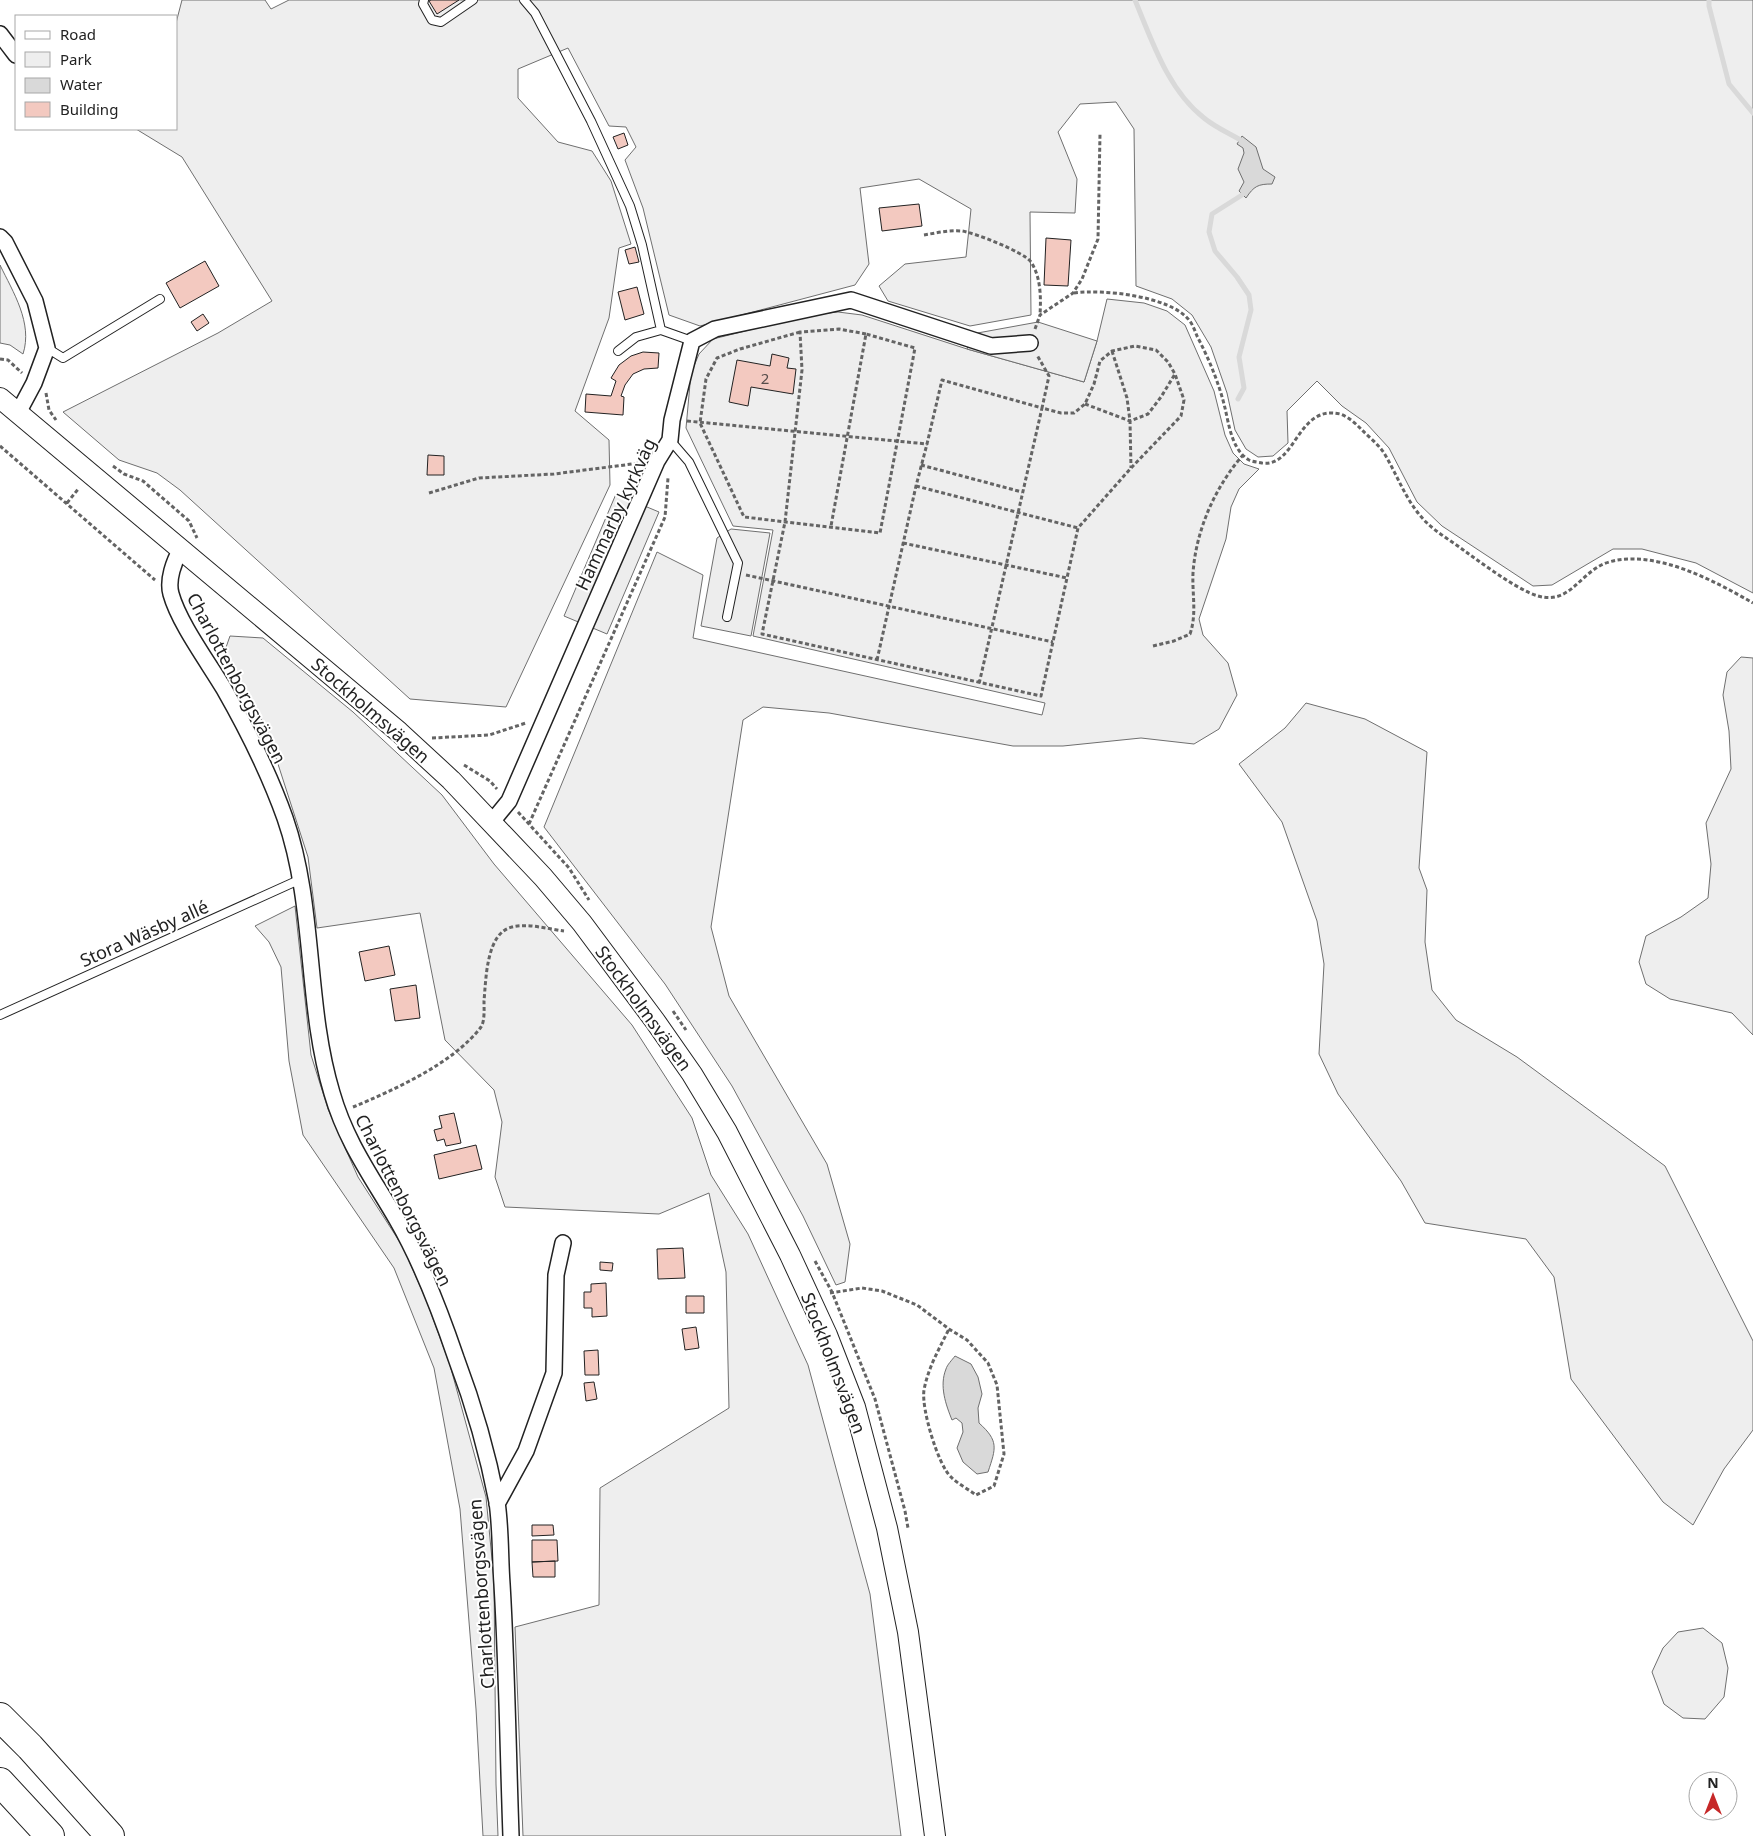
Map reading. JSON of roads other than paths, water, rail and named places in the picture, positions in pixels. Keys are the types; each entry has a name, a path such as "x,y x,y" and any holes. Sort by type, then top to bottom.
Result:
{"highway":[{"path":"0,1717 30,1746 110,1836"},
{"path":"0,1782 50,1836"}],"street":[{"path":"0,34 15,54"},
{"path":"0,237 5,242 35,301 47,348 34,383 18,413"},
{"path":"692,341 714,329 851,300 991,346 1030,343"},
{"name":"Hammarby kyrkväg","path":"491,822 509,801 657,461 670,440 672,420 692,341"},
{"name":"Stockholmsvägen","path":"0,398 399,732 451,780 543,877 582,923 692,1074 727,1132 790,1255 827,1335 854,1408 887,1528 908,1632 935,1836"},
{"name":"Charlottenborgsvägen","path":"181,549 173,562 170,591 182,620 254,743 276,793 291,836 301,879 322,1058 338,1113 350,1142 398,1222 427,1281 457,1360 482,1442 497,1504 504,1623 511,1836"},
{"path":"497,1504 526,1451 554,1373 556,1275 563,1243"}],"lane":[{"path":"424,0 423,4 432,20 441,22 473,0"},
{"path":"524,0 540,21 591,121 630,206 642,245 661,330"},
{"path":"47,348 63,358 160,299"},
{"path":"618,351 636,337 661,330 692,341"},
{"path":"670,440 689,462 738,563 727,617"},
{"name":"Stora Wäsby allé","path":"0,1015 301,879"}],"water":[{"path":"1242,136 1256,147 1263,169 1275,177 1272,184 1263,184 1257,187 1246,198 1239,191 1244,182 1238,169 1244,153 1243,148 1237,144"},
{"path":"955,1356 971,1364 978,1377 982,1394 978,1408 979,1423 990,1435 994,1445 993,1457 988,1472 977,1474 963,1462 957,1448 963,1432 962,1423 956,1418 952,1420 943,1389 944,1375 948,1364"}],"waterway":[{"path":"1135,0 1162,64 1180,94 1191,107 1209,122 1244,142"},
{"path":"1709,0 1729,84 1753,113"},
{"path":"1238,399 1244,388 1239,357 1251,310 1249,295 1237,277 1215,251 1209,232 1212,214 1242,195 1245,189"}]}
